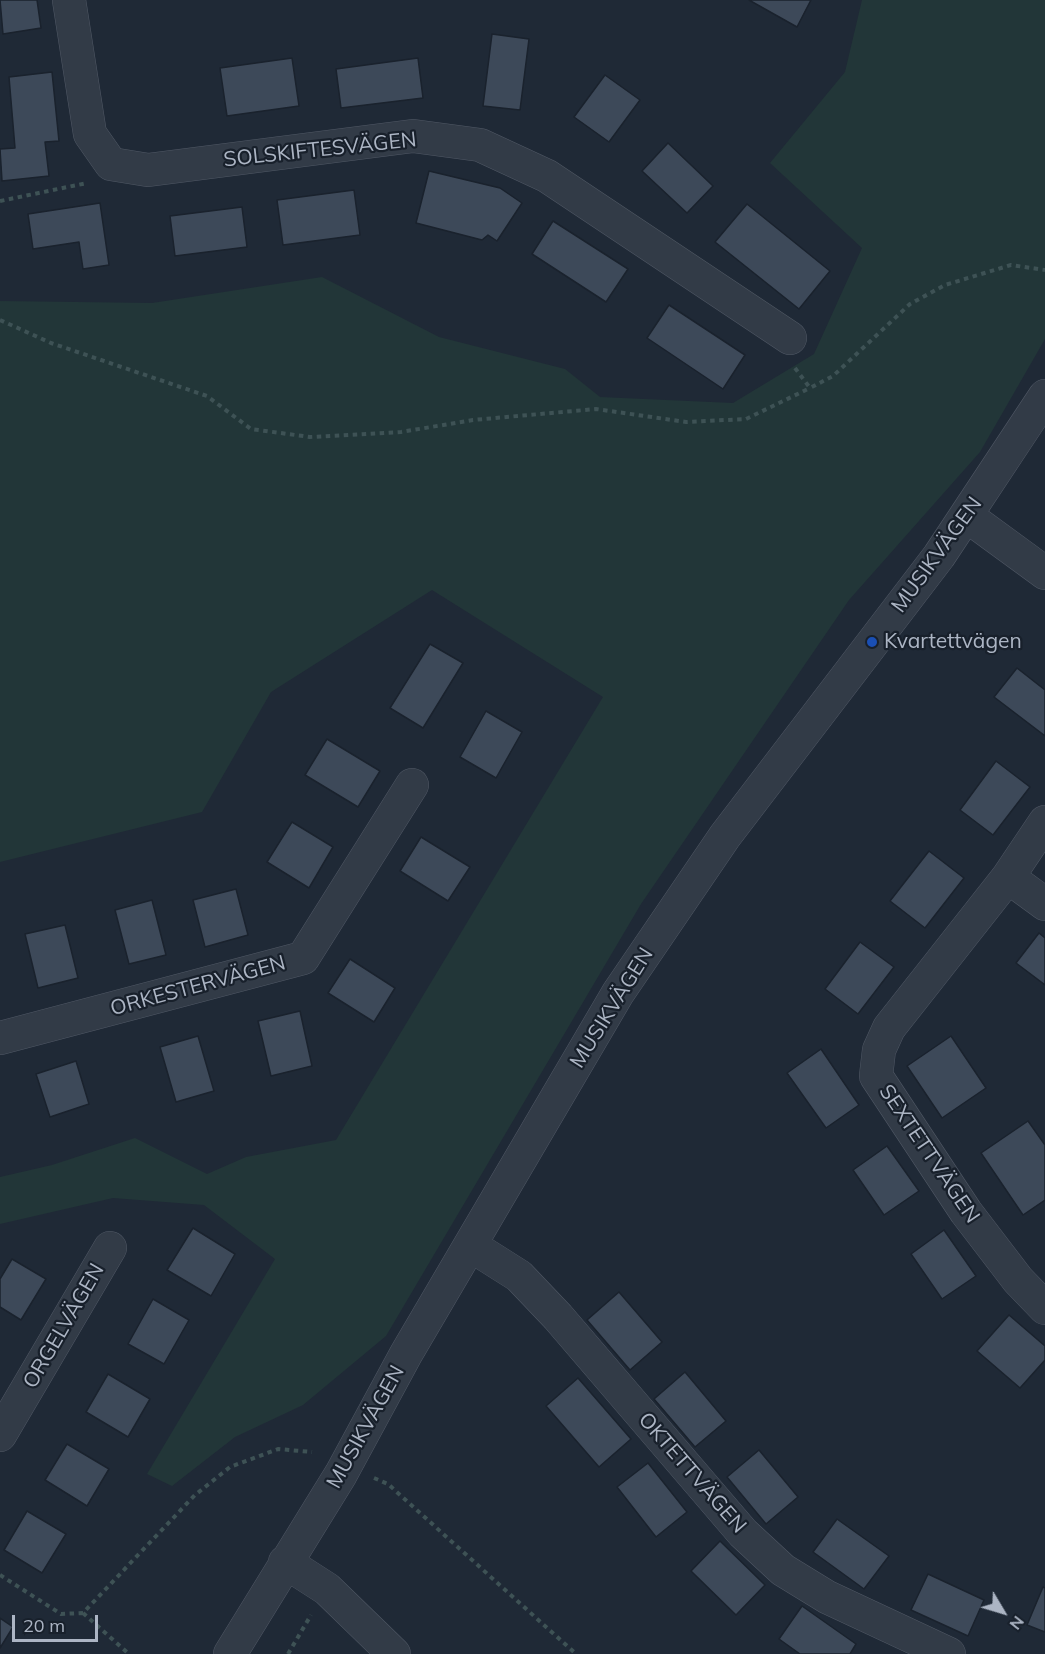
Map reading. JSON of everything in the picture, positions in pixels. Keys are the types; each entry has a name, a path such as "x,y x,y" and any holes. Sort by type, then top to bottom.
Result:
{"street":[{"name":"SOLSKIFTESVÄGEN","path":"69,0 90,134 111,164 148,170 413,136 480,145 547,176 790,338"},
{"name":"MUSIKVÄGEN","path":"230,1654 341,1474 470,1245 618,993 725,836 966,516 1045,396"},
{"path":"966,516 1045,573"},
{"name":"ORKESTERVÄGEN","path":"0,1038 303,958 412,785"},
{"name":"SEXTETTVÄGEN","path":"1045,822 1008,877 889,1028 879,1050 876,1076 966,1212 1018,1280 1045,1308"},
{"path":"1008,877 1045,904"},
{"name":"OKTETTVÄGEN","path":"470,1245 519,1276 558,1317 743,1533 783,1569 827,1597 949,1654"},
{"name":"ORGELVÄGEN","path":"0,1435 110,1248"},
{"path":"285,1562 327,1589 394,1654"}],"path":[{"path":"0,201 93,182"},
{"path":"0,320 51,343 207,396 251,429 310,436 401,432 473,420 596,409 686,422 746,419 833,376 910,304 945,285 1011,266 1045,270"},
{"path":"790,338 794,367 810,388"},
{"path":"0,1575 61,1614 83,1613 195,1495 230,1467 278,1449 312,1452"},
{"path":"369,1476 388,1484 576,1654"},
{"path":"288,1654 327,1589"},
{"path":"83,1613 129,1654"}],"green space":[{"path":"862,0 1045,0 1045,339 980,452 849,600 641,904 386,1336 303,1405 235,1437 172,1486 147,1474 275,1259 204,1205 113,1198 0,1224 0,1177 52,1165 135,1138 207,1174 246,1157 336,1140 603,697 432,590 271,692 202,812 0,862 0,301 152,303 322,277 439,337 565,369 600,397 733,403 814,354 862,248 770,163 845,72"}],"building":[{"path":"0,0 37,0 41,28 3,34"},
{"path":"749,0 811,0 797,27"},
{"path":"492,34 529,39 520,110 483,106"},
{"path":"292,58 299,106 227,116 220,68"},
{"path":"418,58 423,98 341,108 336,69"},
{"path":"52,72 59,141 45,142 49,176 2,181 0,149 15,148 9,77"},
{"path":"605,75 640,100 609,142 574,117"},
{"path":"668,143 713,186 687,213 642,171"},
{"path":"429,171 500,188 522,203 497,241 488,235 482,240 416,223"},
{"path":"354,190 360,235 283,245 277,200"},
{"path":"100,203 109,265 83,269 79,242 33,249 28,214"},
{"path":"747,204 830,271 799,309 715,242"},
{"path":"242,207 247,247 175,256 170,216"},
{"path":"553,221 628,269 606,302 532,254"},
{"path":"669,305 745,355 723,389 647,338"},
{"path":"430,644 463,663 423,728 390,708"},
{"path":"1017,668 1045,690 1045,736 994,697"},
{"path":"486,711 522,732 496,778 460,757"},
{"path":"327,739 380,771 358,807 305,775"},
{"path":"996,761 1030,787 993,835 960,810"},
{"path":"292,822 333,847 309,888 267,862"},
{"path":"421,837 470,867 448,901 400,871"},
{"path":"929,851 964,878 925,928 890,901"},
{"path":"236,889 248,935 205,947 193,900"},
{"path":"152,900 166,955 129,964 115,910"},
{"path":"65,925 78,978 38,988 25,934"},
{"path":"1039,933 1045,938 1045,985 1016,963"},
{"path":"860,942 894,967 858,1014 825,989"},
{"path":"350,959 395,988 374,1022 328,993"},
{"path":"300,1011 312,1066 271,1076 258,1021"},
{"path":"198,1036 214,1091 176,1102 160,1047"},
{"path":"951,1036 986,1088 942,1118 907,1066"},
{"path":"821,1049 859,1105 826,1128 787,1073"},
{"path":"76,1061 89,1104 50,1117 36,1074"},
{"path":"1028,1121 1045,1145 1045,1200 1023,1215 981,1153"},
{"path":"887,1146 919,1191 884,1215 853,1170"},
{"path":"193,1228 235,1254 211,1296 167,1270"},
{"path":"944,1230 976,1276 942,1299 911,1254"},
{"path":"12,1259 46,1279 21,1320 0,1307 0,1279"},
{"path":"619,1292 662,1342 630,1370 587,1320"},
{"path":"153,1299 189,1320 164,1364 128,1344"},
{"path":"1009,1315 1045,1346 1045,1360 1020,1388 977,1351"},
{"path":"685,1372 726,1421 695,1447 654,1399"},
{"path":"108,1374 150,1399 128,1437 86,1412"},
{"path":"578,1378 631,1439 599,1467 546,1406"},
{"path":"67,1444 109,1469 87,1506 45,1480"},
{"path":"759,1450 798,1497 766,1524 727,1477"},
{"path":"648,1463 687,1512 656,1537 617,1487"},
{"path":"27,1511 66,1534 42,1573 4,1550"},
{"path":"837,1519 889,1556 864,1589 813,1552"},
{"path":"720,1541 765,1585 736,1615 691,1571"},
{"path":"928,1574 984,1600 968,1636 911,1610"},
{"path":"1043,1587 1045,1588 1045,1632 1027,1625"},
{"path":"802,1606 856,1644 850,1654 800,1654 779,1639"},
{"path":"0,1618 13,1627 0,1648"}],"place":[{"name":"Kvartettvägen","path":"872,642"}]}
